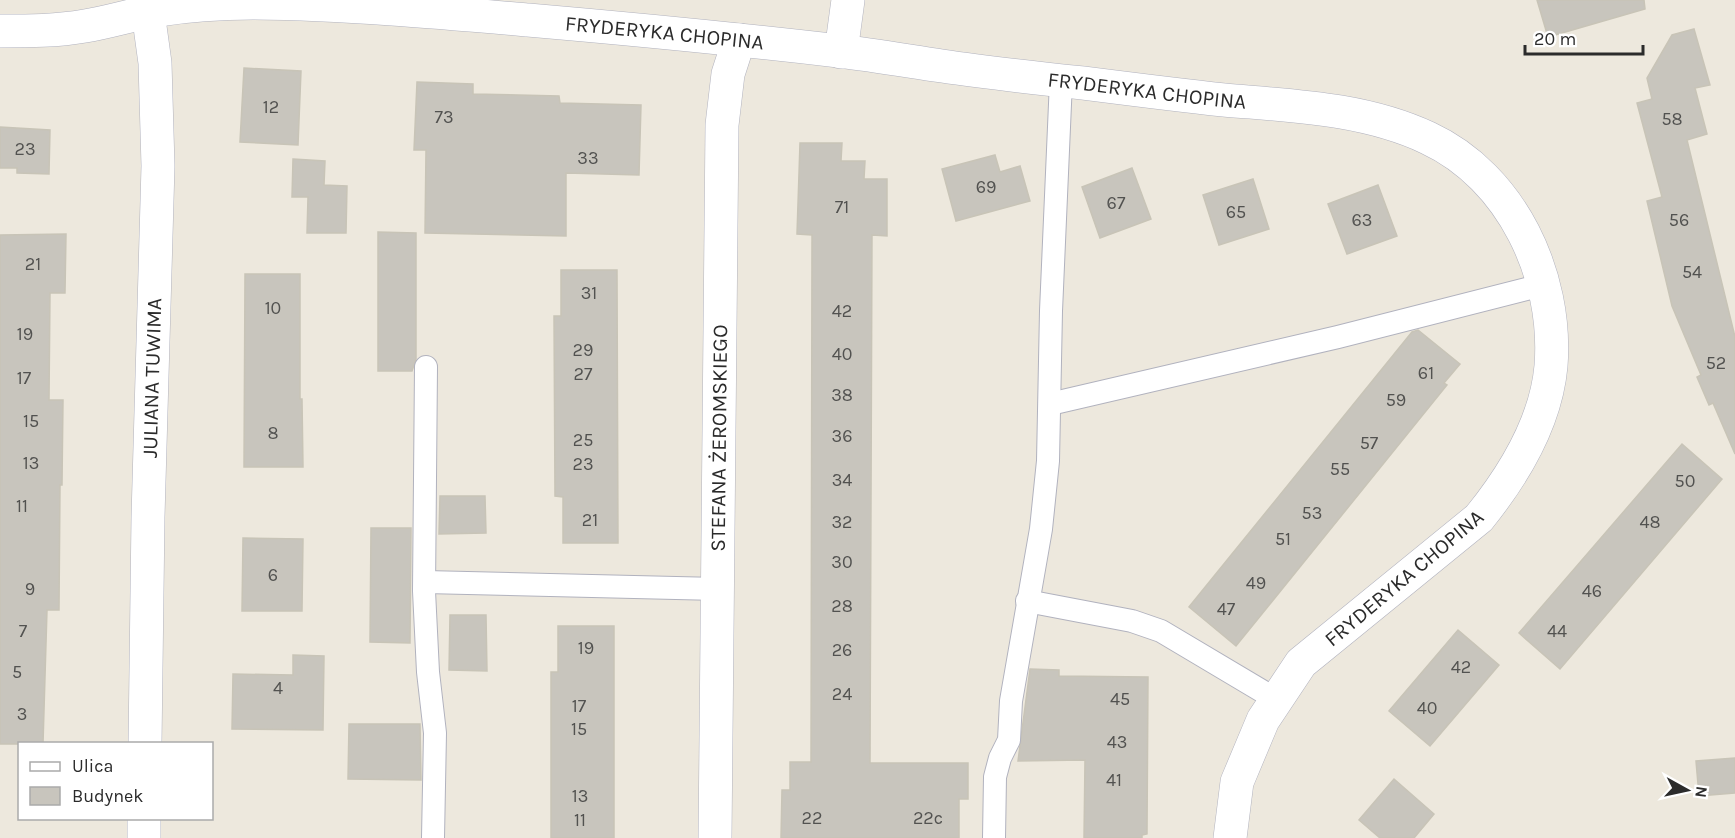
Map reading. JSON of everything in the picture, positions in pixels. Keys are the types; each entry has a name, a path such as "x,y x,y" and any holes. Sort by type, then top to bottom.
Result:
{"street":[{"path":"841,52 848,0"},
{"name":"FRYDERYKA CHOPINA","path":"0,31 50,31 91,25 127,10 249,3 348,5 739,40 1061,81 1359,115 1393,124 1432,140 1472,166 1489,181 1507,205 1529,244 1542,285 1551,331 1551,369 1542,408 1515,468 1498,495 1479,518 1301,663 1263,720 1237,782 1230,838"},
{"name":"JULIANA TUWIMA","path":"127,10 155,63 158,166 148,518 145,742"},
{"name":"STEFANA ŻEROMSKIEGO","path":"714,838 722,125 728,74 739,40"},
{"path":"144,820 144,838"}],"lane":[{"path":"994,838 995,777 1000,758 1009,740 1011,701 1041,529 1048,461 1051,311 1061,81"},
{"path":"1050,404 1338,337 1542,285"},
{"path":"426,367 425,582 428,672 435,733 433,838"},
{"path":"425,582 717,589"},
{"path":"1028,602 1132,621 1161,631 1277,700"}],"building":[{"path":"1537,0 1644,0 1645,9 1548,37"},
{"path":"1694,29 1710,85 1695,88 1707,134 1687,140 1735,337 1735,454 1713,403 1709,405 1697,377 1701,375 1672,306 1647,201 1662,197 1637,103 1652,99 1647,78 1672,35"},
{"path":"244,68 301,71 298,145 240,142"},
{"path":"417,82 473,84 473,94 559,96 560,103 641,105 639,175 566,173 566,236 425,233 426,150 414,150"},
{"path":"0,127 50,130 49,174 17,173 17,168 0,168"},
{"path":"800,143 842,143 841,161 865,161 864,179 887,179 887,236 872,235 870,763 968,763 968,799 959,799 959,838 781,838 782,790 790,790 790,762 811,762 812,235 797,234"},
{"path":"995,155 1000,172 1020,166 1030,201 956,221 942,169"},
{"path":"293,159 325,161 324,185 347,186 346,233 307,233 308,197 292,197"},
{"path":"1132,168 1151,219 1100,238 1082,187"},
{"path":"1253,179 1269,229 1219,245 1203,195"},
{"path":"1378,185 1397,236 1347,254 1328,204"},
{"path":"378,232 416,233 416,359 412,371 378,371"},
{"path":"66,234 65,293 50,293 49,400 63,400 59,610 47,610 43,742 18,742 18,744 0,744 0,235"},
{"path":"561,270 617,270 618,543 563,543 563,497 555,496 554,316 561,316"},
{"path":"245,274 300,274 300,399 302,399 303,467 244,467"},
{"path":"1418,330 1460,364 1444,383 1447,385 1236,646 1189,607 1412,332"},
{"path":"1682,444 1722,479 1560,669 1519,633"},
{"path":"440,496 485,496 486,533 439,534"},
{"path":"371,528 411,528 410,643 370,642"},
{"path":"243,538 303,539 302,611 242,611"},
{"path":"450,615 486,615 487,671 449,670"},
{"path":"558,626 614,626 614,838 551,838 551,672 558,672"},
{"path":"1458,630 1499,665 1430,746 1389,711"},
{"path":"293,655 324,656 323,730 232,729 233,674 293,675"},
{"path":"1030,669 1059,670 1059,676 1148,677 1147,834 1142,835 1142,838 1084,838 1085,760 1018,761"},
{"path":"349,724 420,724 421,780 348,779"},
{"path":"1735,758 1735,793 1699,796 1696,761"},
{"path":"1394,779 1434,814 1414,838 1380,838 1359,820"}]}
